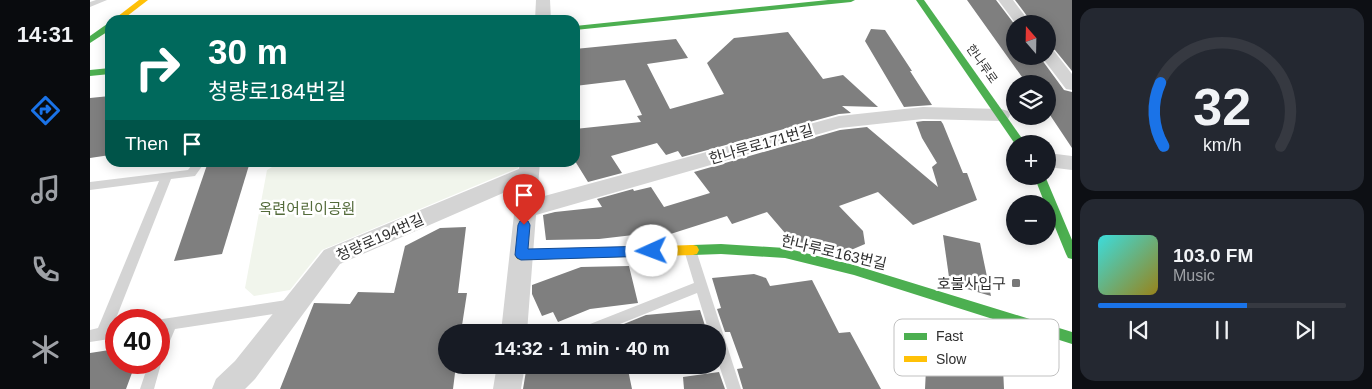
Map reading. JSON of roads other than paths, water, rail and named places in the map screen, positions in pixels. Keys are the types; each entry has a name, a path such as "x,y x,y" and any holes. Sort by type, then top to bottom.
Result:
{"street":[{"path":"124,15 144,0"},
{"path":"543,0 543,15"},
{"path":"580,27 772,4 851,0"},
{"name":"한나루로","path":"920,0 1015,135"},
{"path":"1005,0 1017,15"},
{"path":"90,40 105,30"},
{"path":"1056,64 1072,85"},
{"path":"90,73 105,72"},
{"name":"한나루로171번길","path":"526,210 839,122 924,113 1001,115"},
{"path":"1056,161 1072,163"},
{"path":"515,324 529,168"},
{"name":"청량로194번길","path":"226,389 242,380 295,305 332,257 529,168"},
{"path":"1043,185 1072,254"},
{"name":"한나루로163번길","path":"521,255 721,249 794,256 854,270 1011,319"},
{"name":"한나루로163번길","path":"1059,334 1072,338"},
{"path":"507,389 510,374"}],"lane":[{"path":"90,5 103,0"},
{"path":"90,186 191,173 196,167"},
{"path":"103,334 167,176"},
{"path":"690,250 713,324"},
{"path":"605,324 701,286"},
{"path":"170,323 295,305"},
{"path":"726,364 734,389"},
{"path":"147,389 152,374"}],"place":[{"name":"호불사입구","path":"1016,283"}],"park label":[{"name":"옥련어린이공원","path":"307,208"}]}
